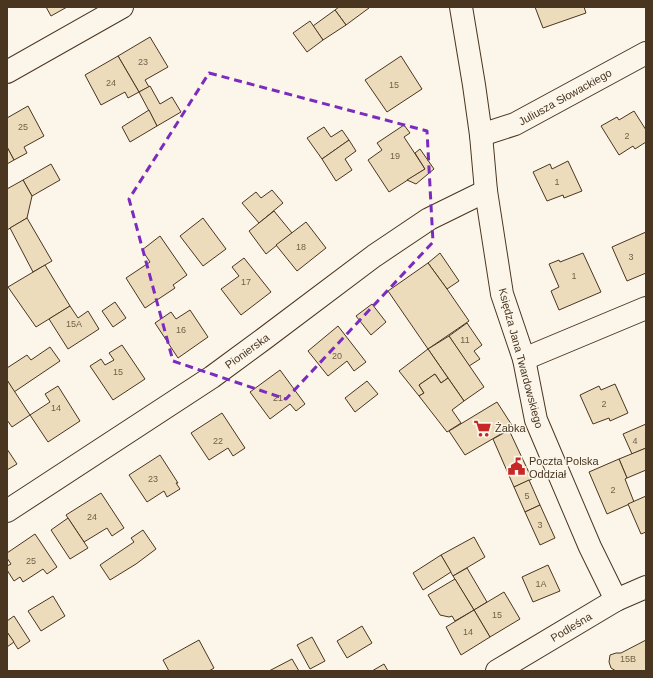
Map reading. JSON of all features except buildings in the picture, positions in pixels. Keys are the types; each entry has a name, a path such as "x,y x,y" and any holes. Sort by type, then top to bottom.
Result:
{"street":[{"path":"7,72 122,7"},
{"name":"Księdza Jana Twardowskiego","path":"461,7 474,84 486,191 502,294 524,360 536,420 590,548 616,600"},
{"name":"Juliusza Słowackiego","path":"480,135 515,124 646,53"},
{"name":"Pionierska","path":"7,511 212,377 374,256 429,219 486,191"},
{"path":"524,360 646,308"},
{"name":"Podleśna","path":"497,671 616,600 646,587"}],"highlighted area":[{"path":"209,73 427,131 433,242 286,399 173,361 129,199"}],"place":[{"name":"Żabka","path":"482,428"},
{"name":"Poczta Polska Oddział","path":"516,467"}]}
